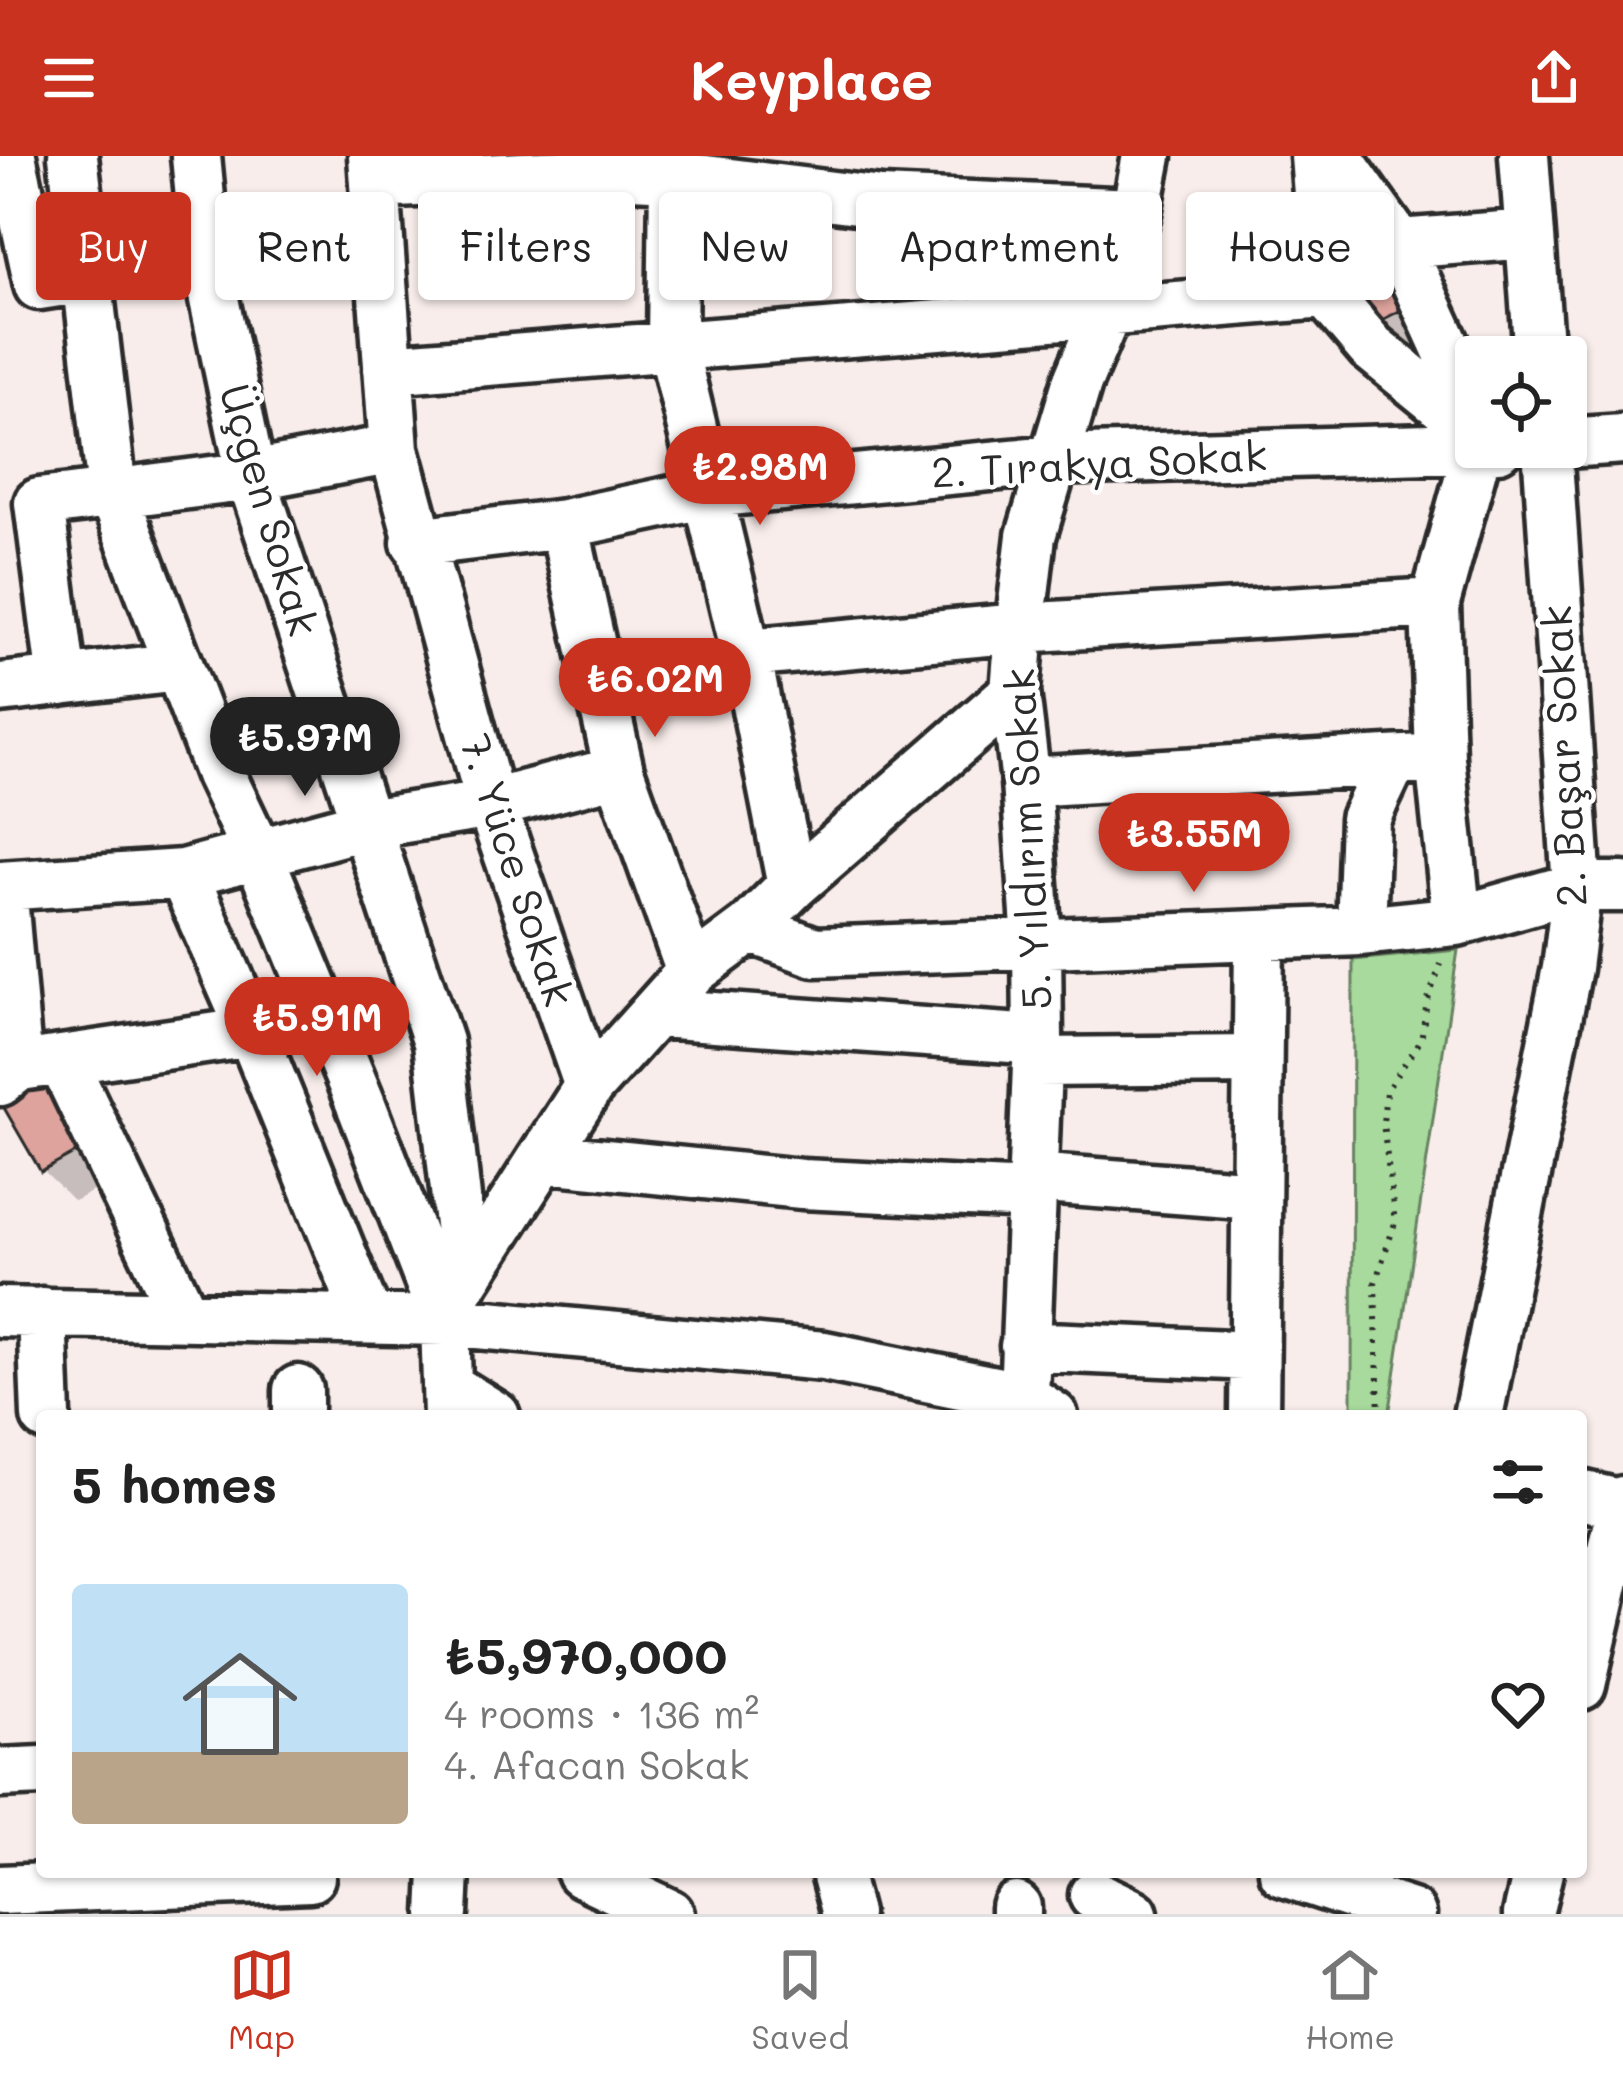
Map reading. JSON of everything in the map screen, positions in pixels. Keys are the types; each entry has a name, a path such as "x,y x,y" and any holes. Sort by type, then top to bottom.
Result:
{"street":[{"path":"10,156 36,271"},
{"path":"73,156 78,192"},
{"name":"Üçgen Sokak","path":"196,156 206,261 251,476 438,1042 465,1276"},
{"name":"5. Yıldırım Sokak","path":"1140,192 1147,156"},
{"path":"1315,156 1318,192"},
{"path":"1336,156 1399,244 1455,367"},
{"path":"1524,156 1537,336"},
{"path":"374,170 607,164 856,199"},
{"name":"7. Yüce Sokak","path":"374,170 394,449 491,804 589,1087"},
{"path":"674,176 672,344 746,653 792,886"},
{"path":"1399,244 1529,234"},
{"path":"206,261 215,260"},
{"path":"92,300 112,491 220,774 259,856 445,1321 448,1401"},
{"name":"5. Yıldırım Sokak","path":"1038,1406 1025,1346 1038,1051 1037,943 1015,692 1031,536 1052,460 1111,300"},
{"path":"388,369 1239,300"},
{"path":"1331,300 1371,347 1455,420"},
{"path":"1587,442 1623,439"},
{"name":"2. Tırakya Sokak","path":"416,542 564,524 709,493 1052,460 1455,443"},
{"path":"62,681 39,503 251,476 394,449"},
{"path":"1456,921 1416,760 1435,603 1474,468"},
{"name":"2. Başar Sokak","path":"1479,1410 1563,990 1600,887 1550,468"},
{"path":"564,524 619,771 691,972"},
{"path":"746,653 1020,628 1435,603"},
{"path":"0,688 179,667"},
{"path":"445,1321 465,1276 589,1087 691,972 750,928 1015,692"},
{"path":"1026,782 1416,760"},
{"path":"1360,931 1365,819 1416,760"},
{"path":"184,1315 20,1069 1,886 183,874 367,824 491,804 619,771"},
{"path":"183,874 368,1319"},
{"path":"750,928 815,952 1360,931 1456,921 1600,887"},
{"path":"1254,1410 1259,935"},
{"path":"658,1012 1038,1051 1257,1060"},
{"path":"20,1069 252,1032"},
{"path":"546,1158 802,1184 1256,1195"},
{"path":"45,1410 21,1312 445,1321 824,1356 1038,1406"},
{"path":"1025,1346 1254,1356"},
{"path":"1587,1496 1623,1503 1587,1658"},
{"path":"0,1773 36,1771"},
{"path":"0,1890 56,1891 175,1878"},
{"path":"443,1914 445,1878"},
{"path":"594,1878 669,1914"},
{"path":"838,1878 848,1914"},
{"path":"1316,1878 1388,1911"},
{"path":"1528,1914 1537,1878"}],"path":[{"path":"1379,1410 1375,1283 1394,1223 1383,1123 1386,1091 1421,1040 1427,1002 1456,921"}],"green space":[{"path":"1458,950 1390,1410 1352,1410 1353,960"}],"building":[{"path":"1394,267 1413,304 1364,329 1348,300 1394,300"},
{"path":"53,1078 90,1145 41,1172 3,1106"}]}
